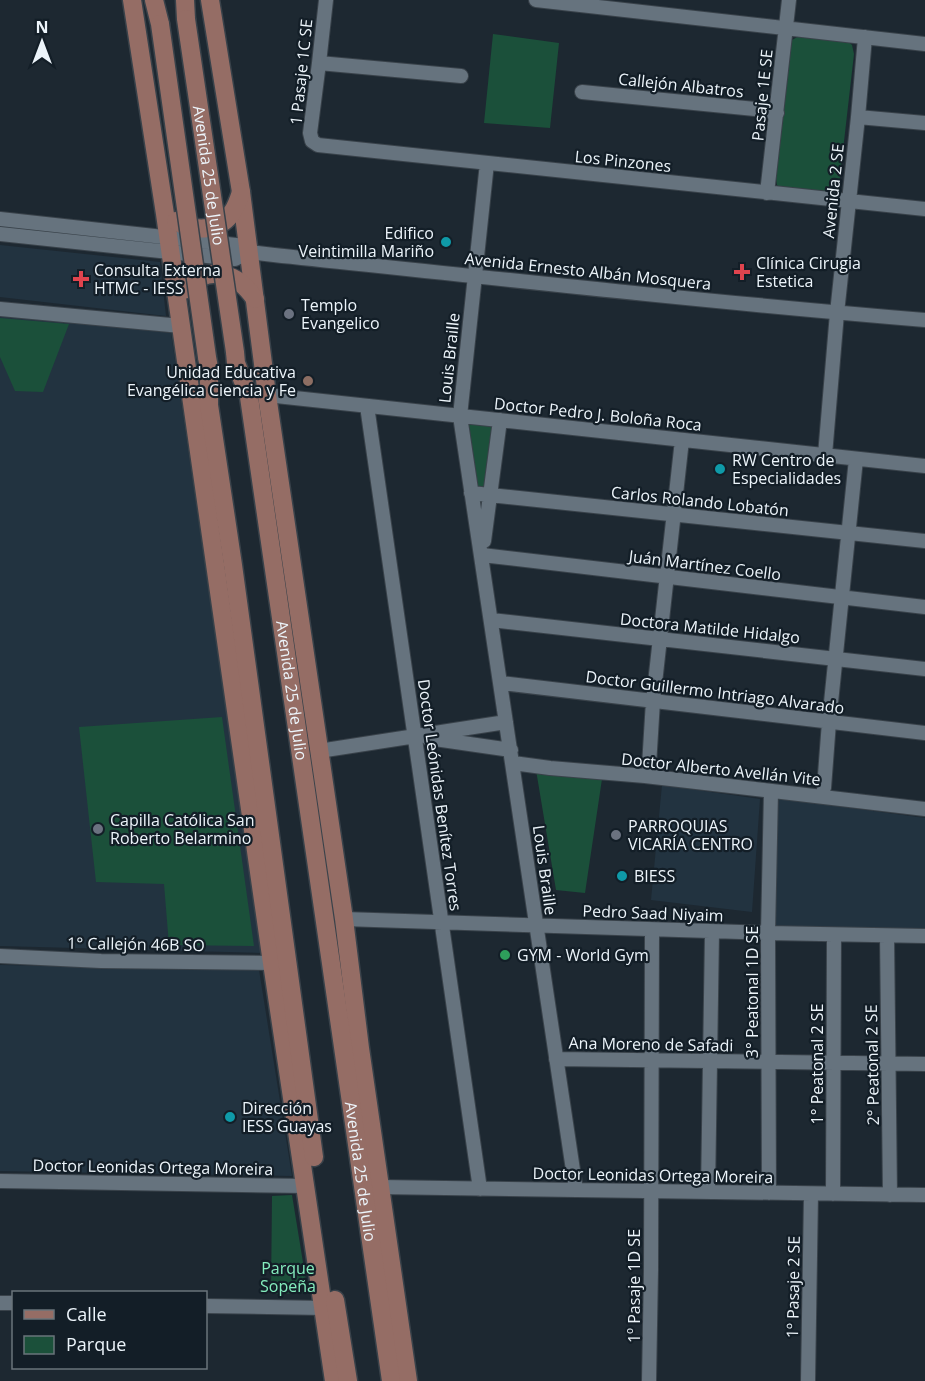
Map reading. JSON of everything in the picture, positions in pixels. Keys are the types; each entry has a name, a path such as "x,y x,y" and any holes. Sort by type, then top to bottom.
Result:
{"main road":[{"path":"132,0 170,246 334,1381"},
{"name":"Avenida 25 de Julio","path":"154,0 209,368 209,405 325,1240 348,1381"},
{"name":"Avenida 25 de Julio","path":"185,0 236,363 249,398 391,1381"},
{"name":"Avenida 25 de Julio","path":"210,0 241,192 267,395 340,892 408,1381"},
{"path":"164,206 169,214 183,225 192,228 210,228 226,219 232,212 241,192"},
{"path":"178,306 180,297 191,283 199,278 217,274 235,278 255,299"},
{"path":"278,594 289,539"},
{"path":"221,608 233,565"},
{"path":"311,821 340,892"},
{"path":"257,859 283,933"},
{"path":"349,1099 360,1048"}],"street":[{"name":"1 Pasaje 1C SE","path":"318,145 312,141 310,133 326,0"},
{"path":"536,0 925,44"},
{"name":"Pasaje 1E SE","path":"767,193 789,0"},
{"name":"Avenida 2 SE","path":"825,455 864,37"},
{"path":"319,63 461,76"},
{"name":"Callejón Albatros","path":"582,92 777,113"},
{"path":"858,117 925,123"},
{"name":"Los Pinzones","path":"318,145 925,209"},
{"name":"Louis Braille","path":"487,163 460,416 576,1190"},
{"name":"Avenida Ernesto Albán Mosquera","path":"0,219 170,246"},
{"name":"Avenida Ernesto Albán Mosquera","path":"0,234 170,246 236,245 249,252 474,277 925,320"},
{"path":"0,309 181,326"},
{"name":"Doctor Pedro J. Boloña Roca","path":"267,395 925,466"},
{"name":"Doctor Leónidas Benítez Torres","path":"367,406 480,1189"},
{"name":"Louis Braille","path":"482,555 500,420"},
{"path":"648,766 682,440"},
{"path":"824,788 856,459"},
{"name":"Carlos Rolando Lobatón","path":"471,493 925,542"},
{"name":"Juán Martínez Coello","path":"482,555 925,607"},
{"name":"Doctora Matilde Hidalgo","path":"491,620 925,669"},
{"name":"Doctor Guillermo Intriago Alvarado","path":"501,683 925,733"},
{"name":"Doctor Alberto Avellán Vite","path":"319,751 506,722"},
{"name":"Doctor Alberto Avellán Vite","path":"414,736 512,757 550,768 645,776 925,809"},
{"name":"3° Peatonal 1D SE","path":"769,1193 768,933 771,791"},
{"name":"Pedro Saad Niyaim","path":"344,920 712,932 925,936"},
{"name":"1º Pasaje 1D SE","path":"649,1381 652,930"},
{"path":"708,1192 712,932"},
{"name":"1° Peatonal 2 SE","path":"833,1194 834,935"},
{"name":"2° Peatonal 2 SE","path":"887,936 890,1194"},
{"name":"1° Callejón 46B SO","path":"0,956 100,961 272,963"},
{"name":"Ana Moreno de Safadi","path":"556,1059 925,1064"},
{"name":"Doctor Leonidas Ortega Moreira","path":"0,1181 306,1186"},
{"name":"Doctor Leonidas Ortega Moreira","path":"380,1187 925,1195"},
{"name":"1º Pasaje 2 SE","path":"808,1381 811,1194"},
{"path":"207,1306 324,1308"}],"shaded area":[{"name":"Consulta Externa HTMC - IESS","path":"0,245 160,262 166,316 0,297"},
{"path":"0,314 171,333 262,953 0,946"},
{"path":"662,785 760,799 752,912 651,900"},
{"path":"777,798 925,818 925,932 773,929"},
{"path":"0,965 259,970 292,1176 0,1171"}],"green space":[{"path":"493,34 559,43 550,128 484,123"},
{"path":"799,36 847,41 852,45 854,54 839,185 835,192 828,195 782,189 777,185 789,47 792,40"},
{"path":"0,318 69,324 43,392 15,391 0,357"},
{"path":"460,416 500,420 489,495 471,493"},
{"path":"222,717 254,946 169,945 164,884 96,882 79,727"},
{"path":"536,770 602,779 585,893 556,890"},
{"name":"Parque Sopeña","path":"292,1195 308,1293 271,1294 272,1196"}],"place":[{"name":"Edifico Veintimilla Mariño","path":"446,242"},
{"name":"Clínica Cirugia Estetica","path":"742,272"},
{"name":"Consulta Externa HTMC - IESS","path":"81,279"},
{"name":"Templo Evangelico","path":"289,314"},
{"name":"Unidad Educativa Evangélica Ciencia y Fe","path":"308,381"},
{"name":"RW Centro de Especialidades","path":"720,469"},
{"name":"Capilla Católica San Roberto Belarmino","path":"98,829"},
{"name":"PARROQUIAS VICARÍA CENTRO","path":"616,835"},
{"name":"BIESS","path":"622,876"},
{"name":"GYM - World Gym","path":"505,955"},
{"name":"Dirección IESS Guayas","path":"230,1117"}]}
